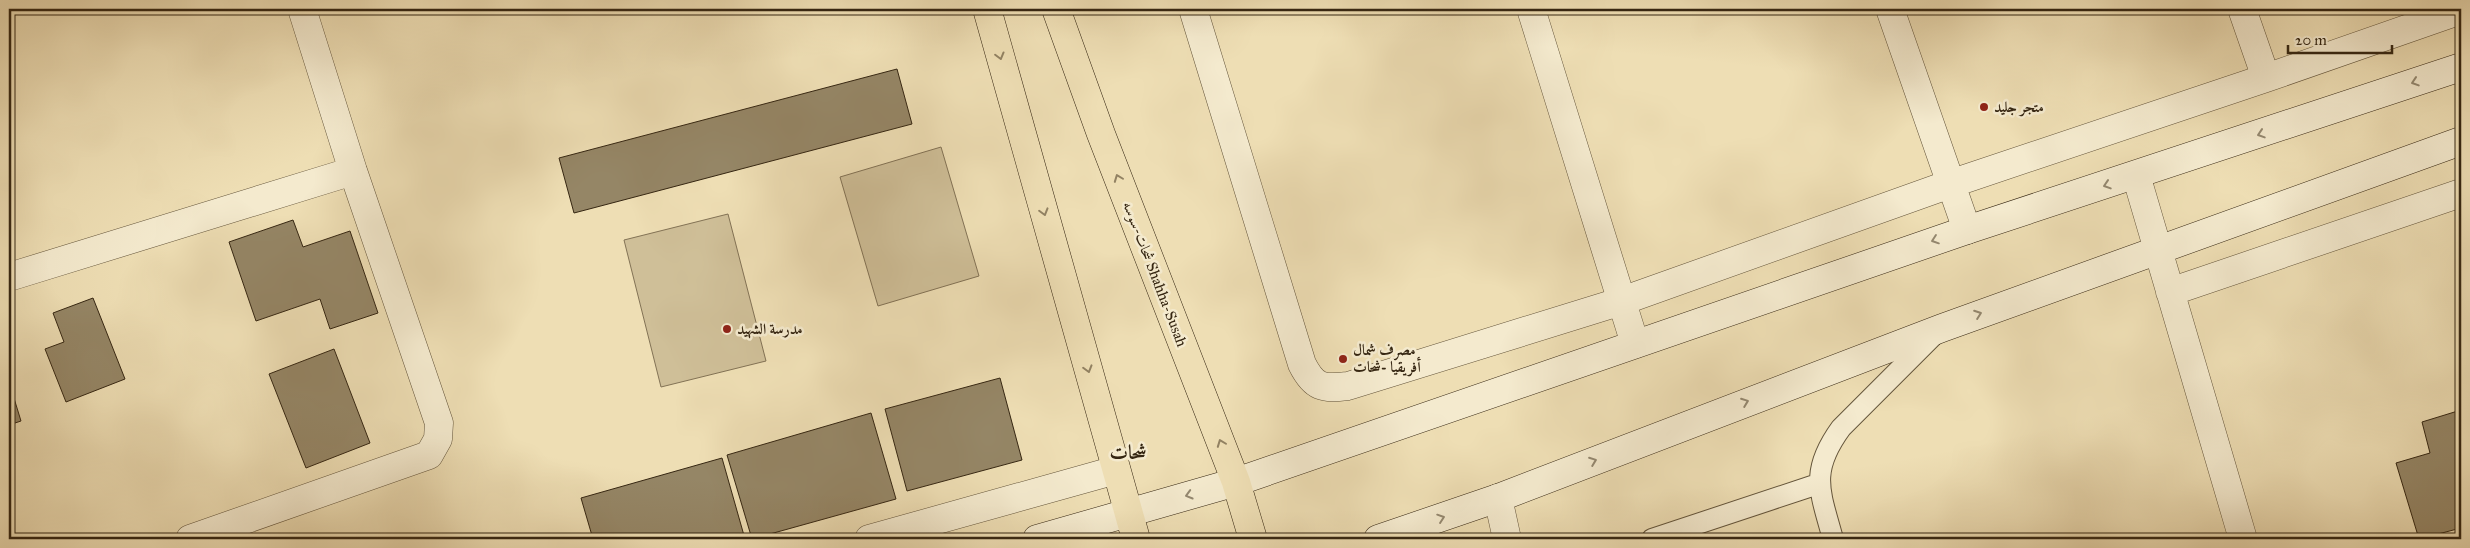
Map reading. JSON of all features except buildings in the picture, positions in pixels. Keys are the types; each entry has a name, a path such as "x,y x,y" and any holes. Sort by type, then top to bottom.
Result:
{"main road":[{"path":"988,9 1136,539"},
{"name":"شحات-سوسه Shahha-Susah","path":"1056,9 1104,143 1236,482 1253,539"}],"street":[{"path":"190,539 429,455 438,439 439,423 353,171 302,9"},
{"path":"1193,9 1302,364 1308,377 1317,385 1330,388 1348,386 1622,301 1950,184 2266,78 2461,10"},
{"path":"1532,9 1635,344"},
{"path":"1890,9 1967,230"},
{"path":"2242,9 2266,78"},
{"path":"1037,539 1236,482 1967,230 2461,67"},
{"path":"1378,539 1498,498 1942,328 2461,141"},
{"path":"9,277 353,171"},
{"path":"2136,175 2243,539"},
{"path":"2170,292 2461,193"},
{"path":"870,539 1116,470"},
{"path":"1498,498 1507,539"}],"lane":[{"path":"1832,539 1818,484 1824,457 1841,428 1942,328"},
{"path":"1652,539 1818,484"}],"shaded area":[{"path":"941,147 979,276 878,306 840,177"},
{"path":"728,214 766,361 661,387 624,240"}],"place":[{"name":"متجر جليد","path":"1984,107"},
{"name":"مدرسة الشهيد","path":"727,329"},
{"name":"مصرف شمال أفريقيا -شحات","path":"1343,359"}],"district":[{"name":"شحات","path":"1128,452"}]}
